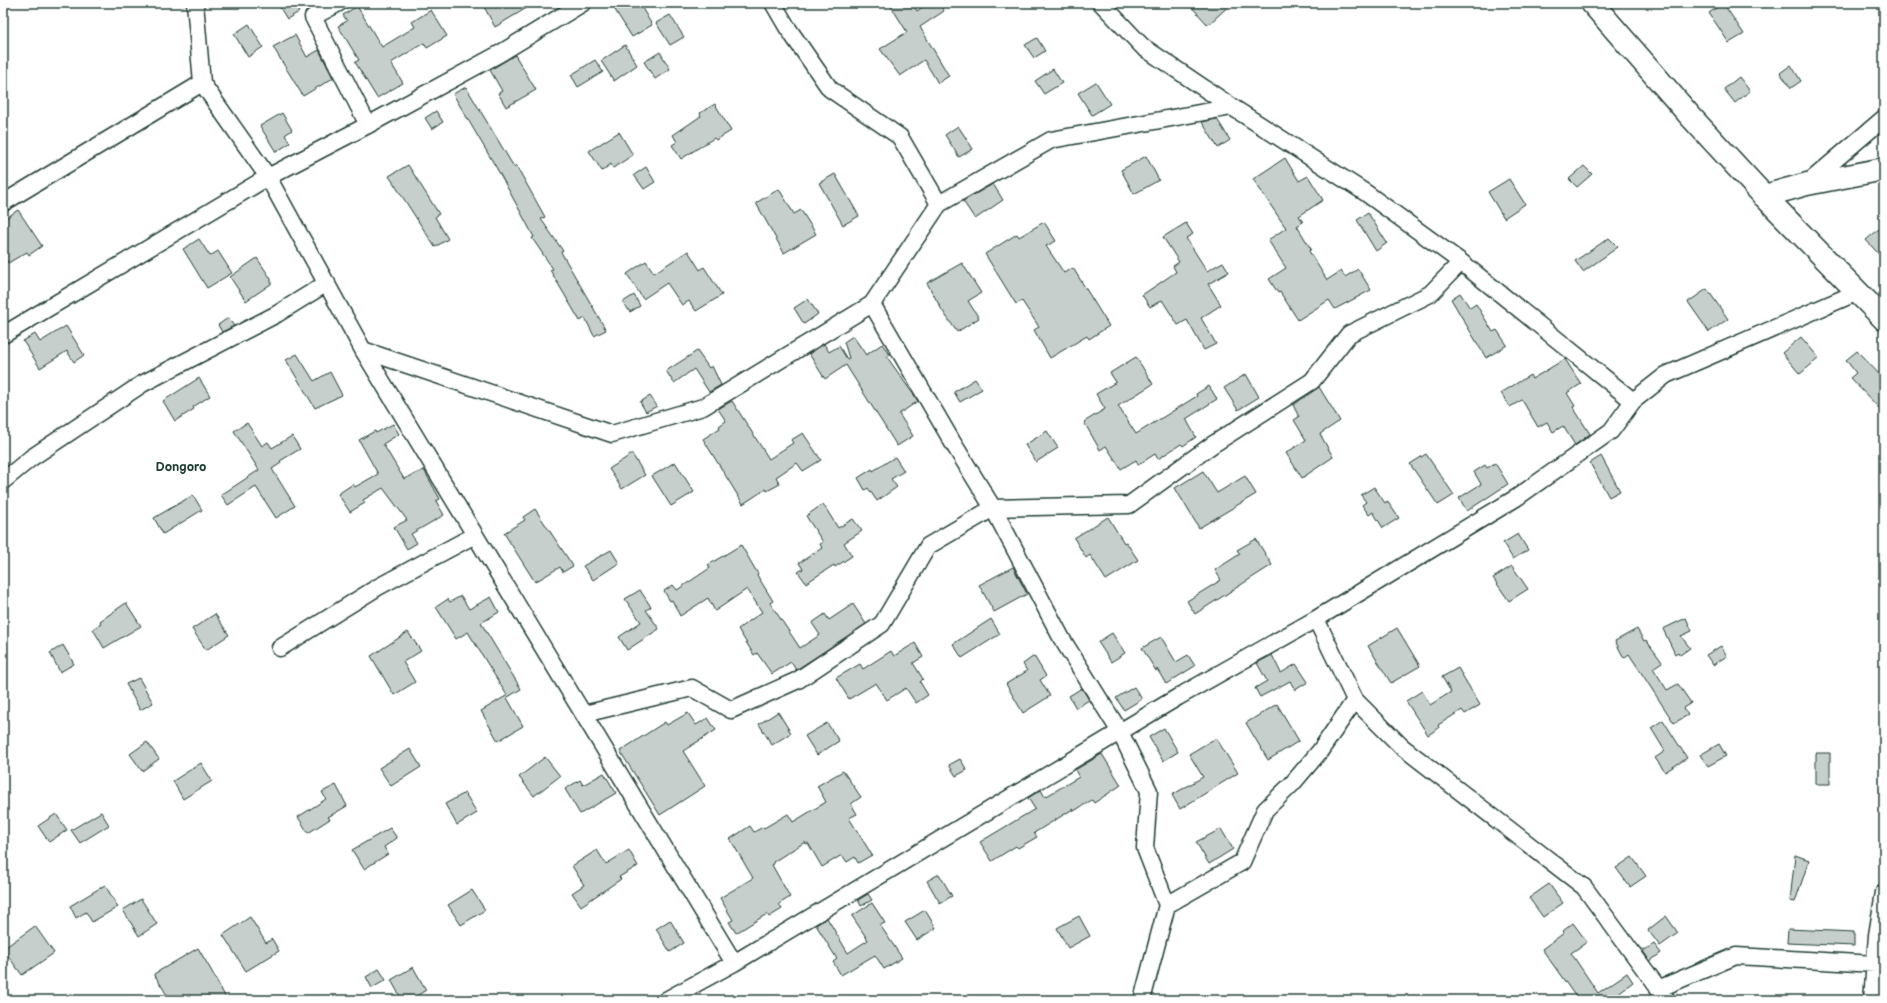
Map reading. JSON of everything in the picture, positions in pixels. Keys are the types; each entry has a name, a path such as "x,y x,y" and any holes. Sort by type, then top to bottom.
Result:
{"main road":[{"path":"1592,3 1691,117 1764,196 1884,319"},
{"path":"1764,196 1807,184 1884,168"}],"street":[{"path":"195,3 202,83 268,177 363,350 734,962"},
{"path":"339,3 313,17 368,125"},
{"path":"3,335 268,177 499,54 583,3"},
{"path":"773,3 787,27 830,89 900,137 938,204"},
{"path":"1101,3 1143,47 1232,107 1366,193 1461,262 1633,401"},
{"path":"3,203 202,83"},
{"path":"363,350 612,434 703,407 872,304 938,204 1051,140 1232,107"},
{"path":"1807,184 1884,118"},
{"path":"584,714 692,688 731,710 798,680 882,624 928,546 993,508 1129,505 1212,444 1312,382 1349,334 1430,294 1461,262"},
{"path":"3,481 30,458 142,384 277,314 327,283"},
{"path":"666,1000 734,962 1120,732 1316,619 1516,498 1611,430 1633,401 1666,375 1858,292"},
{"path":"872,304 993,508 1062,639 1120,732 1149,791 1145,848 1167,905 1142,1000"},
{"path":"280,648 378,587 475,535"},
{"path":"1316,619 1355,700 1401,746 1584,887 1662,994 1736,956 1875,964"},
{"path":"1167,905 1242,862 1265,810 1292,784 1311,762 1355,700"},
{"path":"1872,1000 1877,934 1884,892"}],"building":[{"path":"277,3 294,3 299,12 287,19"},
{"path":"482,3 535,3 495,27"},
{"path":"627,3 639,3 652,25 632,37 615,10"},
{"path":"889,3 912,3 917,11 928,3 939,3 944,11 920,27 949,76 938,83 924,60 900,76 880,49 907,32"},
{"path":"1188,3 1232,3 1208,25"},
{"path":"1723,3 1744,34 1729,43 1709,13"},
{"path":"357,6 382,47 415,27 412,22 431,10 447,36 427,48 424,43 391,63 403,83 377,98 355,62 359,60 338,26 347,21 343,15"},
{"path":"670,15 684,37 670,45 656,23"},
{"path":"249,24 263,47 248,57 234,34"},
{"path":"295,35 307,57 319,50 333,78 303,96 273,47"},
{"path":"1037,38 1045,51 1034,58 1025,45"},
{"path":"625,45 637,65 614,81 601,61"},
{"path":"660,52 670,69 655,79 644,62"},
{"path":"515,55 536,90 506,107 498,93 502,91 490,70"},
{"path":"595,60 603,72 578,87 571,75"},
{"path":"1791,65 1801,81 1791,88 1780,73"},
{"path":"1053,69 1062,83 1044,94 1035,81"},
{"path":"1739,77 1750,91 1735,103 1724,89"},
{"path":"1096,82 1110,104 1092,115 1078,93"},
{"path":"466,87 514,167 516,165 545,217 541,219 563,251 561,252 606,330 594,336 585,318 580,321 550,270 553,269 532,238 534,237 500,174 453,94"},
{"path":"715,104 731,131 716,140 714,138 681,159 672,145 677,142 673,135 701,116 700,113"},
{"path":"436,111 443,122 432,129 425,118"},
{"path":"282,113 292,130 285,135 290,143 276,152 260,126"},
{"path":"1217,119 1230,140 1218,148 1202,122"},
{"path":"958,126 973,149 959,157 945,135"},
{"path":"619,132 633,155 613,168 611,164 602,171 589,151"},
{"path":"1146,156 1159,180 1134,194 1121,170"},
{"path":"1285,158 1299,181 1308,176 1323,200 1299,216 1303,222 1297,226 1311,249 1309,251 1327,280 1341,271 1345,277 1358,269 1371,290 1335,309 1329,300 1298,320 1280,292 1278,293 1269,279 1286,268 1268,240 1286,228 1253,179"},
{"path":"408,165 439,214 435,217 448,239 435,247 389,176"},
{"path":"1584,166 1592,174 1577,187 1569,179"},
{"path":"646,167 655,182 644,189 634,175"},
{"path":"835,174 859,216 843,225 819,183"},
{"path":"1509,179 1525,204 1504,218 1488,192"},
{"path":"993,184 1003,200 975,219 963,201"},
{"path":"779,189 794,214 801,210 816,234 784,253 756,203"},
{"path":"18,210 42,246 29,255 27,252 8,263 3,255 3,220"},
{"path":"1368,213 1387,243 1376,251 1357,220"},
{"path":"1044,222 1056,241 1046,246 1064,273 1073,268 1109,326 1089,339 1087,336 1050,358 1034,330 1039,327 1022,301 1016,304 985,254 1017,234 1019,237"},
{"path":"1186,223 1193,234 1186,238 1207,271 1223,262 1229,272 1208,284 1221,305 1201,318 1216,344 1204,350 1187,320 1178,325 1162,300 1150,307 1142,295 1176,272 1173,266 1179,262 1163,237"},
{"path":"1884,225 1884,260 1866,240"},
{"path":"1609,238 1618,247 1583,272 1575,261"},
{"path":"199,239 210,256 218,251 232,273 207,288 183,249"},
{"path":"688,251 700,270 704,267 722,295 696,311 689,301 682,305 667,283 643,299 627,274 646,261 654,273"},
{"path":"257,258 271,279 271,284 246,301 230,277"},
{"path":"962,263 981,293 968,301 979,318 957,332 942,310 927,283"},
{"path":"1707,289 1728,319 1709,332 1688,302"},
{"path":"1460,293 1470,308 1476,304 1493,332 1497,330 1507,345 1486,358 1451,299"},
{"path":"634,295 640,306 630,312 623,302"},
{"path":"808,299 818,314 804,324 794,308"},
{"path":"228,318 234,326 222,332 218,325"},
{"path":"66,326 84,355 74,362 67,351 40,368 23,341 35,334 40,342"},
{"path":"853,336 866,355 882,344 890,355 887,357 918,401 899,414 913,436 897,446 846,365 825,379 809,354 824,344 829,352 839,346 847,359 849,358 844,342"},
{"path":"1801,337 1819,358 1800,374 1782,353"},
{"path":"697,351 709,368 712,366 721,385 709,392 694,369 674,383 666,371"},
{"path":"1857,351 1884,379 1884,413 1850,378 1856,373 1846,360"},
{"path":"297,354 314,381 330,372 342,395 315,408 286,360"},
{"path":"1136,357 1153,384 1118,406 1136,434 1197,396 1196,394 1209,386 1217,399 1186,419 1196,437 1183,446 1181,444 1158,459 1155,454 1138,465 1136,460 1121,469 1106,446 1100,450 1084,422 1105,409 1096,394 1116,382 1110,373"},
{"path":"1565,359 1581,384 1567,393 1575,406 1573,407 1590,434 1575,445 1563,426 1553,432 1547,422 1538,427 1522,400 1510,407 1501,393 1530,375 1532,379"},
{"path":"1246,374 1259,397 1238,410 1224,388"},
{"path":"199,378 210,396 193,407 194,409 175,421 163,401"},
{"path":"975,379 982,389 960,402 954,392"},
{"path":"1319,387 1340,421 1320,434 1333,457 1302,478 1286,453 1306,440 1294,420 1299,417 1293,405"},
{"path":"650,396 657,406 646,412 640,402"},
{"path":"732,401 769,459 793,443 791,440 803,433 821,460 803,471 797,463 776,477 780,484 767,491 766,489 743,504 703,439 720,428 719,426 726,421 718,409"},
{"path":"247,423 262,446 268,442 272,448 292,436 300,449 280,461 281,463 272,469 295,506 276,518 256,487 228,505 221,495 259,470 234,431"},
{"path":"393,424 399,434 383,444 404,479 424,470 440,499 436,501 444,515 411,534 417,543 407,549 394,527 407,520 383,488 363,500 365,503 350,512 338,494 353,484 355,487 378,474 359,440 375,431 376,433"},
{"path":"1047,431 1058,448 1036,462 1025,445"},
{"path":"632,454 645,475 622,489 609,469"},
{"path":"1426,454 1454,495 1438,505 1410,464"},
{"path":"1601,456 1620,491 1609,497 1590,463"},
{"path":"895,457 904,471 891,479 897,487 877,501 868,488 865,490 858,478 872,469 873,471"},
{"path":"675,462 694,492 671,506 652,476"},
{"path":"1495,463 1508,484 1467,511 1459,498 1481,484 1474,472 1485,465 1487,468"},
{"path":"1203,471 1217,493 1245,476 1256,494 1199,528 1175,488"},
{"path":"1374,487 1385,503 1387,501 1399,518 1383,528 1373,512 1369,515 1362,505 1366,502 1361,495"},
{"path":"193,495 202,510 163,534 154,518"},
{"path":"823,504 838,528 853,519 862,531 844,543 852,556 835,567 834,565 806,583 798,572 803,569 799,563 822,548 820,544 823,542 806,516"},
{"path":"535,509 573,566 563,572 560,567 535,582 504,533 525,520 523,517"},
{"path":"1108,517 1124,543 1126,542 1138,560 1106,580 1090,555 1086,558 1074,538"},
{"path":"1518,534 1528,550 1513,559 1503,543"},
{"path":"1256,539 1272,565 1195,614 1187,601 1221,580 1215,570 1240,554 1237,550"},
{"path":"741,545 773,601 770,603 800,648 820,635 812,623 825,614 829,620 853,604 866,624 796,670 791,662 772,674 757,653 754,655 738,629 762,612 747,589 715,611 708,598 680,616 672,600 670,601 664,591 673,585 677,590 710,568 708,565"},
{"path":"611,550 619,563 593,580 583,566"},
{"path":"1512,566 1528,589 1509,601 1493,578"},
{"path":"1013,567 1027,594 994,612 979,585"},
{"path":"640,590 651,607 646,610 659,629 627,650 619,637 641,622 625,599"},
{"path":"461,596 469,609 491,597 499,612 481,623 521,689 508,697 468,632 456,639 436,607 448,599 450,602"},
{"path":"126,603 141,626 104,648 93,629 101,623 100,621"},
{"path":"215,614 229,635 206,650 192,629"},
{"path":"1686,618 1692,631 1681,636 1690,648 1680,655 1678,652 1675,654 1663,629"},
{"path":"991,619 1000,634 962,658 953,644"},
{"path":"1397,628 1420,666 1391,683 1368,646"},
{"path":"1637,629 1644,641 1646,640 1662,662 1653,668 1667,690 1678,684 1691,703 1683,708 1688,715 1674,723 1629,654 1624,658 1615,641"},
{"path":"408,632 421,651 403,662 415,682 394,695 371,656"},
{"path":"1112,633 1125,653 1111,662 1098,642"},
{"path":"1161,637 1176,662 1188,655 1195,666 1166,684 1142,648"},
{"path":"915,643 923,657 913,663 923,679 920,682 928,695 916,703 906,688 887,700 876,683 849,699 836,678 860,664 863,669 891,651 894,656"},
{"path":"63,645 74,664 60,672 50,653"},
{"path":"1721,646 1727,656 1713,665 1706,655"},
{"path":"1272,655 1281,673 1296,664 1308,682 1295,690 1290,681 1260,697 1255,688 1267,681 1257,663"},
{"path":"1034,656 1046,676 1040,680 1050,696 1023,713 1006,684 1027,671 1023,664"},
{"path":"1458,668 1480,705 1465,714 1462,710 1438,725 1439,728 1428,735 1406,701 1422,691 1430,705 1451,692 1442,677"},
{"path":"139,678 153,703 140,710 126,684"},
{"path":"1134,687 1142,699 1124,710 1116,698"},
{"path":"1082,688 1089,700 1076,708 1069,696"},
{"path":"506,696 523,726 498,741 481,711"},
{"path":"1277,704 1299,741 1268,760 1246,723"},
{"path":"778,712 791,733 772,745 759,724"},
{"path":"688,713 696,725 708,718 716,730 683,751 705,786 660,815 620,751 665,722 667,725"},
{"path":"1663,720 1687,758 1665,772 1655,758 1665,751 1651,728"},
{"path":"827,723 839,741 817,755 805,736"},
{"path":"1164,728 1178,752 1163,761 1149,737"},
{"path":"1216,738 1238,773 1180,809 1172,795 1203,777 1189,754"},
{"path":"147,742 159,759 142,771 130,754"},
{"path":"1719,744 1726,756 1708,766 1700,755"},
{"path":"410,749 421,767 391,786 379,768"},
{"path":"1816,753 1830,753 1830,784 1816,784"},
{"path":"1102,754 1121,785 1094,803 1092,800 1074,811 1073,809 1034,833 1037,837 1018,848 1016,846 992,861 980,842 1035,809 1028,798 1041,790 1045,797 1079,777 1075,770"},
{"path":"545,757 560,776 534,796 519,777"},
{"path":"960,759 967,770 956,776 949,765"},
{"path":"201,763 212,781 183,799 173,781"},
{"path":"843,771 861,797 851,804 857,814 849,818 872,855 858,863 855,857 847,862 842,855 822,867 808,843 806,844 805,842 773,862 774,864 772,865 790,897 779,904 782,909 769,917 767,914 736,933 729,922 733,920 720,898 753,878 730,839 750,826 754,832 788,814 793,822 826,802 817,786"},
{"path":"604,773 616,793 580,814 565,789 580,780 583,785"},
{"path":"336,785 347,806 328,817 330,819 308,833 298,817 326,799 322,792"},
{"path":"465,793 477,813 457,825 445,804"},
{"path":"101,812 109,825 80,843 71,830"},
{"path":"56,814 67,830 49,842 38,826"},
{"path":"390,828 397,838 384,847 388,854 364,869 352,850"},
{"path":"1221,829 1233,849 1209,864 1196,842"},
{"path":"597,850 606,864 629,850 638,866 619,877 621,879 581,906 572,893 584,885 572,866"},
{"path":"1795,855 1809,860 1795,902 1790,901"},
{"path":"1632,857 1646,876 1630,887 1616,868"},
{"path":"939,874 952,896 940,903 927,881"},
{"path":"1549,884 1563,903 1543,917 1529,898"},
{"path":"105,885 118,907 92,922 86,912 76,918 70,906"},
{"path":"472,890 485,910 461,925 448,905"},
{"path":"868,894 872,900 861,906 858,900"},
{"path":"141,899 157,924 139,936 123,910"},
{"path":"872,903 885,923 880,925 902,958 884,969 875,955 841,975 833,962 837,959 816,925 827,918 848,953 868,940 852,916"},
{"path":"925,910 936,928 917,940 905,922"},
{"path":"1079,916 1090,936 1068,948 1057,928"},
{"path":"1666,916 1678,933 1660,946 1648,930"},
{"path":"250,917 266,943 272,939 279,951 246,971 223,935"},
{"path":"670,920 684,943 670,952 656,929"},
{"path":"1573,923 1587,942 1571,953 1598,993 1627,973 1633,982 1609,1000 1578,1000 1542,949 1564,933 1563,931"},
{"path":"35,926 54,953 22,975 3,949"},
{"path":"1788,929 1854,932 1854,946 1787,943"},
{"path":"1654,944 1661,953 1650,961 1643,951"},
{"path":"198,948 227,1000 170,1000 154,974"},
{"path":"413,967 426,990 410,1000 402,1000 391,980"},
{"path":"379,969 386,980 372,988 366,977"}],"district":[{"name":"Dongoro","path":"181,466"}]}
